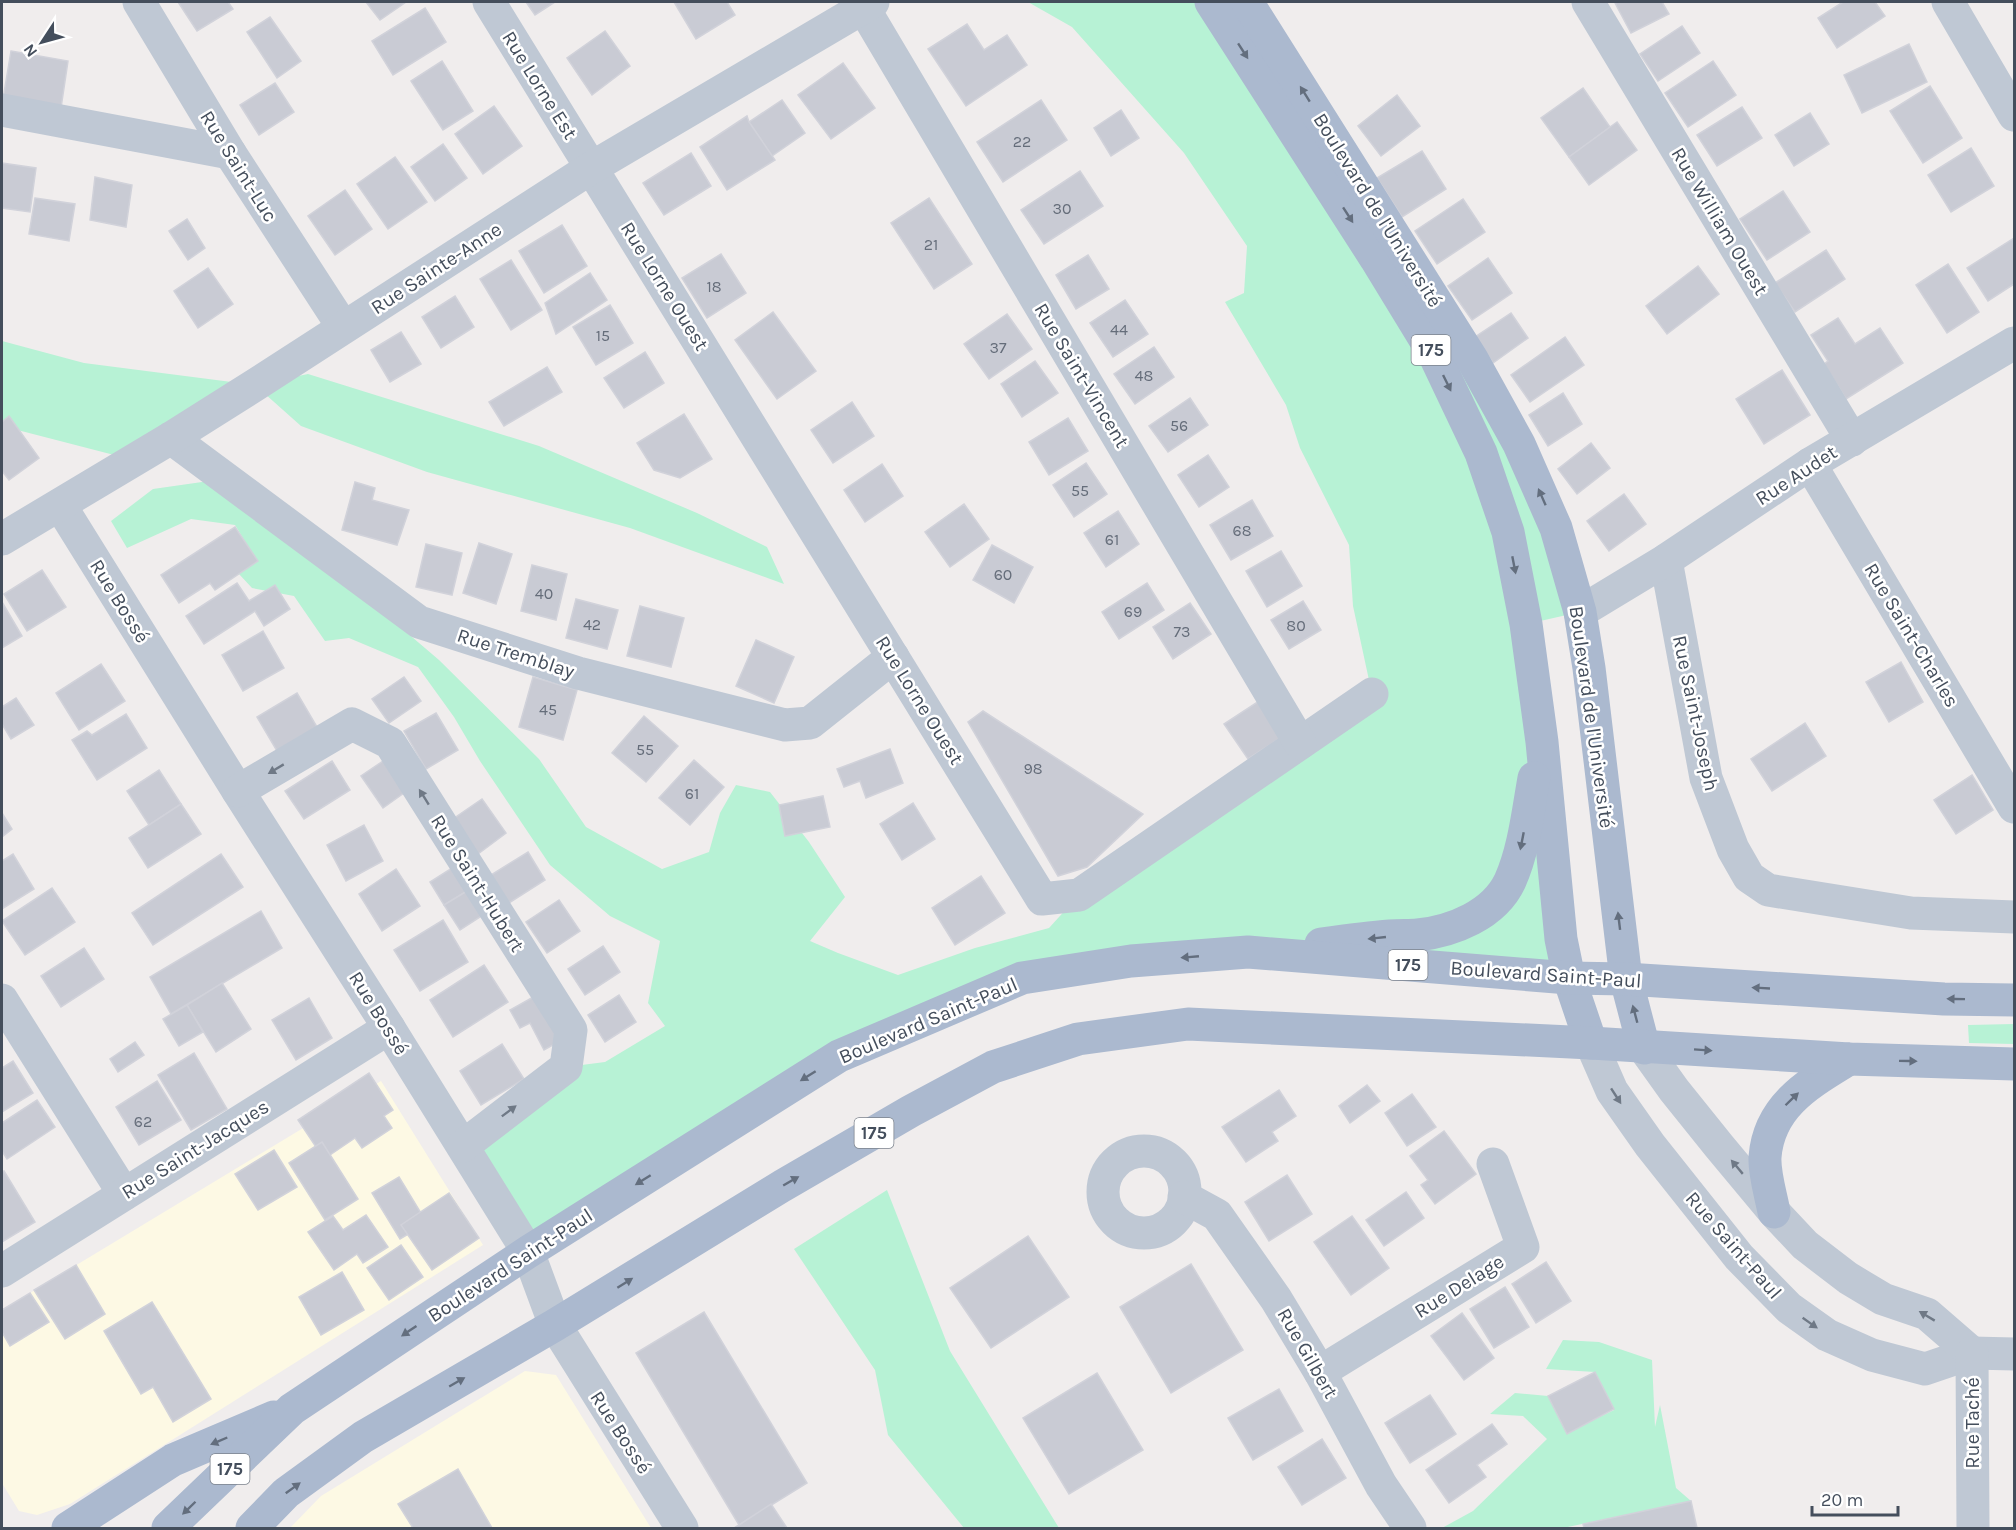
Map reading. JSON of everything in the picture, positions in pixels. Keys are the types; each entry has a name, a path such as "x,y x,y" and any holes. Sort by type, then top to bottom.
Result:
{"main road":[{"name":"Boulevard de l'Université","path":"1212,2 1434,354 1481,453 1508,532 1526,624 1542,742 1561,939 1569,978 1591,1043"},
{"name":"Boulevard de l'Université","path":"1247,2 1472,359 1519,444 1556,528 1580,612 1589,668 1626,980 1644,1048"},
{"path":"1248,952 1394,936 1415,936 1445,930 1472,920 1497,899 1509,883 1518,859 1542,742"},
{"name":"Boulevard Saint-Paul","path":"168,1528 292,1409 528,1252 839,1056 1022,978 1131,961 1248,952 1569,978 1944,999 2014,1000"},
{"name":"175","path":"252,1528 286,1493 363,1437 555,1326 782,1186 911,1111 993,1067 1078,1039 1188,1024 1591,1043 1644,1048"},
{"path":"1644,1048 1849,1059 2014,1064"},
{"path":"1774,1212 1765,1158 1770,1130 1787,1102 1809,1084 1849,1059"},
{"path":"68,1528 173,1460 292,1409"}],"street":[{"name":"Rue Saint-Luc","path":"139,2 230,153 343,327"},
{"name":"Rue Lorne Est","path":"489,2 591,168"},
{"name":"Rue William Ouest","path":"1588,2 1852,440"},
{"path":"1948,2 2014,115"},
{"name":"Rue Sainte-Anne","path":"2,539 171,438 591,168 868,4"},
{"name":"Rue Saint-Vincent","path":"868,4 1300,743"},
{"path":"2,110 230,153"},
{"name":"Rue Lorne Ouest","path":"591,168 1042,899 1079,895 1372,694"},
{"name":"Rue Audet","path":"1580,612 1666,560 1810,464 2014,343"},
{"name":"Rue Tremblay","path":"171,438 419,622 578,673 785,725 810,723 893,657"},
{"name":"Rue Saint-Charles","path":"1810,464 2014,807"},
{"name":"Rue Bossé","path":"60,505 528,1252 555,1326 682,1528"},
{"name":"Rue Saint-Joseph","path":"1666,560 1706,778 1733,849 1749,877 1768,890 1911,913 2014,917"},
{"name":"Rue Saint-Hubert","path":"238,791 352,724 390,743 397,753 571,1030 566,1067 463,1146"},
{"path":"2,999 124,1194"},
{"name":"Rue Saint-Jacques","path":"2,1271 388,1028"},
{"name":"Rue Saint-Paul","path":"1591,1043 1612,1091 1650,1145 1739,1257 1789,1308 1827,1335 1872,1355 1925,1369 1972,1353 2014,1354"},
{"path":"1644,1048 1674,1090 1774,1212 1805,1245 1848,1278 1883,1299 1927,1314 1972,1353"},
{"name":"Rue Delage","path":"1320,1372 1523,1247 1493,1164"},
{"name":"Rue Gilbert","path":"1184,1197 1217,1215 1276,1299 1320,1372 1381,1485 1410,1528"},
{"name":"Rue Taché","path":"1972,1353 1973,1528"}],"shaded area":[{"path":"381,1081 483,1245 70,1504 37,1515 19,1511 2,1483 2,1310"},
{"path":"525,1371 556,1375 651,1528 290,1528 321,1496"}],"green space":[{"path":"1028,2 1247,2 1472,359 1580,612 1527,624 1569,978 1248,952 1022,978 839,1056 528,1252 463,1146 566,1067 605,1062 665,1026 648,1003 660,941 610,916 550,865 480,761 454,717 418,667 349,638 325,641 294,596 252,588 239,574 257,561 235,525 191,519 127,548 111,521 153,489 209,481 310,550 439,660 539,759 586,827 662,869 709,852 720,813 736,785 770,792 809,842 845,897 810,941 898,975 975,948 1049,928 1079,895 1372,694 1353,606 1349,545 1300,448 1286,405 1225,302 1244,293 1247,246 1184,153 1072,27"},
{"path":"2,341 84,363 255,385 118,456 2,426"},
{"path":"308,374 539,446 697,513 767,547 784,584 630,528 427,472 301,426 255,385"},
{"path":"2014,1024 2014,1044 1969,1043 1968,1025"},
{"path":"887,1190 950,1351 1059,1528 964,1528 888,1435 875,1370 794,1249"},
{"path":"1563,1340 1599,1342 1652,1360 1655,1427 1660,1405 1676,1488 1691,1501 1563,1528 1442,1528 1473,1511 1547,1439 1523,1416 1490,1414 1515,1393 1548,1396 1567,1433 1614,1410 1595,1372 1546,1369"}],"building":[{"path":"178,2 228,2 233,9 197,31"},
{"path":"366,2 406,2 380,20"},
{"path":"526,2 555,2 535,15"},
{"path":"674,2 727,2 735,15 696,39"},
{"path":"1662,2 1669,14 1631,33 1615,3"},
{"path":"1843,2 1875,2 1885,16 1837,48 1818,18"},
{"path":"425,8 446,42 393,75 372,41"},
{"path":"270,17 301,61 277,78 247,32"},
{"path":"967,24 984,50 1007,35 1027,65 966,106 928,49"},
{"path":"1682,26 1700,53 1658,81 1640,54"},
{"path":"605,31 630,66 592,95 567,58"},
{"path":"1909,44 1927,82 1862,113 1844,75"},
{"path":"11,51 68,61 61,108 3,99"},
{"path":"442,61 473,111 443,130 411,81"},
{"path":"1713,61 1736,95 1688,127 1665,93"},
{"path":"843,63 875,108 831,139 798,95"},
{"path":"275,83 294,112 259,135 240,105"},
{"path":"1930,86 1962,138 1923,163 1890,111"},
{"path":"1583,88 1610,127 1569,157 1541,118"},
{"path":"1397,95 1420,126 1381,156 1358,126"},
{"path":"782,100 805,133 772,156 749,122"},
{"path":"1041,100 1067,140 1003,182 977,142"},
{"path":"494,106 522,146 483,174 455,134"},
{"path":"1742,107 1762,138 1717,166 1697,135"},
{"path":"1121,110 1139,138 1111,156 1094,128"},
{"path":"1810,113 1829,144 1794,166 1775,135"},
{"path":"747,116 775,160 727,190 700,147"},
{"path":"1617,122 1637,150 1589,185 1569,157"},
{"path":"443,144 467,178 435,201 411,167"},
{"path":"1971,148 1994,186 1951,212 1928,175"},
{"path":"1422,151 1446,189 1402,217 1377,178"},
{"path":"691,153 711,186 664,215 643,183"},
{"path":"395,157 427,202 388,229 357,184"},
{"path":"2,163 36,168 30,212 2,208"},
{"path":"1080,171 1103,206 1044,244 1021,210"},
{"path":"95,177 132,185 126,227 90,220"},
{"path":"345,190 372,229 335,255 308,216"},
{"path":"1783,191 1810,232 1767,260 1740,219"},
{"path":"35,198 75,204 69,241 29,234"},
{"path":"929,198 972,264 934,289 891,223"},
{"path":"1463,199 1485,232 1437,264 1415,231"},
{"path":"187,219 205,248 188,260 169,231"},
{"path":"562,225 587,266 544,293 519,251"},
{"path":"2014,238 2014,284 1988,301 1967,268"},
{"path":"1826,250 1845,279 1795,312 1775,283"},
{"path":"721,254 746,293 707,318 682,278"},
{"path":"1088,255 1109,289 1076,309 1056,275"},
{"path":"1488,258 1512,293 1472,320 1448,286"},
{"path":"511,260 542,310 511,330 480,279"},
{"path":"1948,264 1979,312 1947,333 1916,285"},
{"path":"1698,266 1719,294 1667,334 1646,306"},
{"path":"208,268 233,304 198,328 174,291"},
{"path":"590,273 607,300 556,334 545,303"},
{"path":"455,296 474,327 441,348 422,317"},
{"path":"1125,300 1148,334 1113,357 1090,323"},
{"path":"610,305 633,343 596,365 573,327"},
{"path":"773,312 816,371 777,399 735,340"},
{"path":"1511,313 1528,338 1493,363 1475,337"},
{"path":"1007,314 1032,349 989,379 964,344"},
{"path":"1838,318 1855,344 1880,328 1903,363 1846,399 1824,364 1828,361 1811,335"},
{"path":"401,332 421,364 390,382 371,350"},
{"path":"1565,337 1584,365 1530,402 1511,375"},
{"path":"1154,347 1174,377 1135,404 1114,374"},
{"path":"645,352 664,383 624,408 604,378"},
{"path":"1035,361 1058,393 1022,417 1001,384"},
{"path":"547,367 562,392 504,426 489,402"},
{"path":"1782,370 1810,415 1764,444 1736,399"},
{"path":"1563,393 1582,424 1548,446 1529,415"},
{"path":"1190,398 1208,425 1168,452 1149,426"},
{"path":"852,402 874,436 833,463 811,430"},
{"path":"684,414 712,459 680,478 654,470 637,443"},
{"path":"9,416 39,458 9,480 2,471 2,422"},
{"path":"1068,418 1088,451 1049,475 1029,442"},
{"path":"1591,443 1610,468 1577,494 1558,469"},
{"path":"1208,455 1229,487 1199,507 1178,475"},
{"path":"1086,463 1107,494 1074,517 1053,485"},
{"path":"882,464 903,496 865,522 844,490"},
{"path":"355,482 375,488 372,500 409,510 397,545 342,530"},
{"path":"1624,494 1646,524 1609,551 1587,521"},
{"path":"1252,500 1273,536 1231,560 1210,525"},
{"path":"964,504 989,539 950,567 925,532"},
{"path":"1118,511 1139,544 1106,567 1084,533"},
{"path":"235,527 258,561 215,590 210,583 179,603 161,575"},
{"path":"479,543 512,554 496,604 463,593"},
{"path":"426,544 462,553 452,595 416,587"},
{"path":"992,545 1033,567 1014,603 973,580"},
{"path":"1281,551 1302,586 1267,607 1246,571"},
{"path":"532,565 567,574 556,620 521,611"},
{"path":"42,570 66,607 27,631 4,594"},
{"path":"237,583 249,601 275,585 290,609 264,626 255,611 204,644 186,616"},
{"path":"1147,583 1164,610 1119,639 1102,612"},
{"path":"576,599 618,610 607,649 566,638"},
{"path":"1303,601 1321,630 1289,649 1271,620"},
{"path":"2,602 22,636 2,648"},
{"path":"1190,603 1211,634 1173,659 1153,627"},
{"path":"640,606 684,618 671,667 627,656"},
{"path":"263,631 284,668 243,691 222,655"},
{"path":"756,640 794,657 774,703 736,686"},
{"path":"1901,662 1923,702 1889,722 1866,682"},
{"path":"101,664 125,701 79,730 56,693"},
{"path":"404,677 421,701 389,723 372,699"},
{"path":"533,677 577,690 563,740 519,727"},
{"path":"297,693 317,727 277,751 257,717"},
{"path":"16,698 34,725 11,739 2,724 2,707"},
{"path":"1259,701 1282,737 1248,759 1224,724"},
{"path":"983,711 1143,814 1087,867 1058,876 968,722"},
{"path":"436,713 458,750 426,769 404,731"},
{"path":"126,714 147,748 97,780 72,740 87,731 92,735"},
{"path":"644,716 678,746 646,782 612,753"},
{"path":"1805,723 1826,756 1772,791 1751,759"},
{"path":"890,749 903,783 866,798 860,781 844,787 837,769"},
{"path":"386,759 408,790 383,808 361,776"},
{"path":"694,760 724,787 690,825 659,798"},
{"path":"332,761 350,790 304,819 285,791"},
{"path":"159,770 181,804 149,825 127,791"},
{"path":"1972,775 1993,810 1956,834 1934,800"},
{"path":"823,796 830,827 785,836 779,805"},
{"path":"482,799 506,833 478,854 453,819"},
{"path":"913,803 935,839 902,860 880,824"},
{"path":"181,804 201,834 148,868 129,838"},
{"path":"2,813 12,829 2,837"},
{"path":"364,825 383,861 346,881 327,845"},
{"path":"528,852 545,880 509,903 491,875"},
{"path":"13,854 34,889 2,909 2,861"},
{"path":"221,854 243,887 153,945 132,913"},
{"path":"452,868 467,891 444,905 430,882"},
{"path":"396,869 420,906 382,931 359,894"},
{"path":"981,876 1005,913 955,945 932,908"},
{"path":"52,888 75,922 25,955 2,921"},
{"path":"467,891 483,915 460,930 444,905"},
{"path":"559,900 580,931 547,953 526,922"},
{"path":"261,911 282,948 171,1014 150,977"},
{"path":"443,920 468,962 420,991 394,950"},
{"path":"603,946 620,972 585,995 568,969"},
{"path":"84,948 104,979 61,1007 41,976"},
{"path":"484,965 508,1002 453,1037 430,1000"},
{"path":"222,983 251,1029 216,1052 187,1005"},
{"path":"619,995 636,1022 605,1042 588,1015"},
{"path":"535,996 560,1041 544,1050 530,1023 520,1028 510,1010"},
{"path":"309,998 332,1038 296,1060 272,1020"},
{"path":"187,1005 203,1032 179,1046 163,1019"},
{"path":"135,1042 144,1055 118,1072 110,1059"},
{"path":"502,1044 524,1079 481,1105 460,1071"},
{"path":"194,1053 227,1109 191,1130 158,1075"},
{"path":"13,1061 33,1093 2,1112 2,1068"},
{"path":"369,1073 393,1110 384,1116 392,1128 362,1148 355,1138 324,1159 298,1120"},
{"path":"157,1081 181,1120 139,1145 116,1107"},
{"path":"1367,1085 1380,1101 1350,1123 1339,1106"},
{"path":"1279,1090 1296,1116 1272,1132 1278,1141 1246,1162 1222,1127"},
{"path":"1412,1094 1436,1127 1407,1146 1385,1113"},
{"path":"37,1100 55,1127 7,1159 2,1151 2,1123"},
{"path":"1444,1131 1476,1174 1435,1204 1421,1185 1428,1180 1410,1156"},
{"path":"322,1142 358,1199 325,1220 289,1163"},
{"path":"274,1150 297,1187 258,1210 235,1174"},
{"path":"4,1171 35,1222 2,1242 2,1172"},
{"path":"1287,1175 1312,1214 1269,1241 1245,1202"},
{"path":"399,1177 427,1223 400,1239 372,1193"},
{"path":"1406,1192 1424,1218 1384,1246 1366,1220"},
{"path":"449,1193 479,1238 432,1270 401,1225"},
{"path":"366,1215 388,1247 363,1263 357,1254 334,1270 308,1232 333,1216 343,1230"},
{"path":"1352,1216 1389,1268 1351,1295 1314,1242"},
{"path":"1028,1236 1069,1297 991,1348 950,1288"},
{"path":"401,1245 423,1277 389,1300 367,1268"},
{"path":"1546,1262 1571,1301 1536,1323 1512,1284"},
{"path":"1191,1264 1243,1350 1171,1393 1120,1307"},
{"path":"76,1265 105,1314 65,1339 34,1290"},
{"path":"342,1272 364,1310 321,1335 299,1297"},
{"path":"1505,1287 1529,1327 1494,1348 1470,1309"},
{"path":"30,1293 49,1322 10,1346 2,1332 2,1310"},
{"path":"152,1302 211,1399 173,1422 153,1387 141,1394 104,1331"},
{"path":"704,1312 807,1483 739,1525 636,1353"},
{"path":"1462,1313 1494,1358 1464,1380 1431,1336"},
{"path":"1595,1372 1614,1409 1567,1434 1548,1396"},
{"path":"1097,1373 1143,1450 1069,1494 1023,1418"},
{"path":"1279,1389 1303,1431 1253,1460 1228,1418"},
{"path":"1430,1395 1456,1434 1410,1463 1385,1423"},
{"path":"1492,1424 1507,1444 1477,1465 1486,1477 1449,1503 1426,1470"},
{"path":"1322,1439 1346,1478 1302,1505 1278,1467"},
{"path":"458,1469 492,1528 413,1528 398,1504"},
{"path":"1691,1501 1697,1528 1584,1528 1583,1524"},
{"path":"771,1504 787,1528 734,1528 739,1525"}]}
